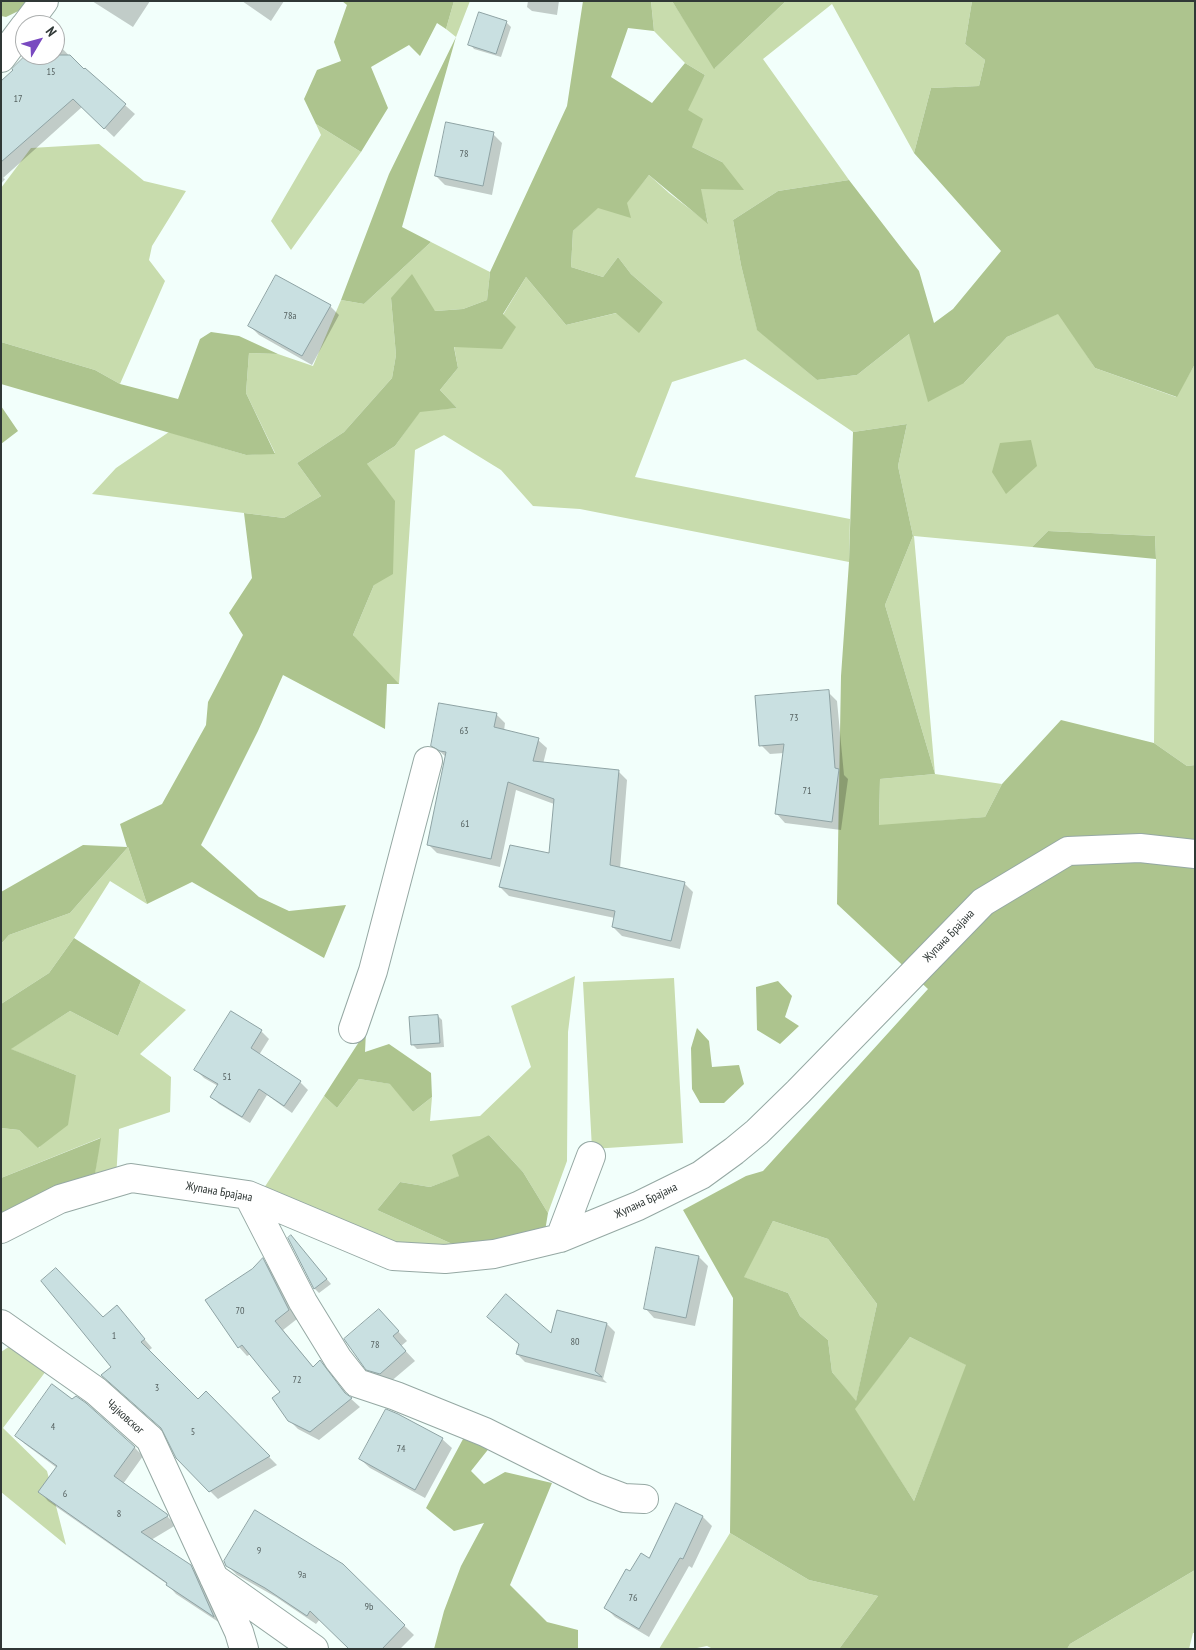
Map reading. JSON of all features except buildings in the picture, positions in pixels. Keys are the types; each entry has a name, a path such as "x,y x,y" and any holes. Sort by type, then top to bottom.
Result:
{"street":[{"path":"33,15 44,1"},
{"path":"1,58 15,39"},
{"path":"353,1029 373,971 428,761"},
{"name":"Жупана Брајана","path":"1,1229 60,1198 130,1178 248,1194 393,1256 445,1259 494,1254 560,1238 638,1206 701,1174 742,1145 798,1092 983,902 1068,851 1140,848 1195,854"},
{"path":"560,1238 591,1156"},
{"path":"248,1194 303,1302 338,1359 357,1383 396,1396 486,1432 595,1487 624,1498 644,1498"},
{"name":"Чајковског","path":"1,1324 96,1391 150,1439 239,1632 244,1649"},
{"name":"Чајковског","path":"213,1577 314,1649"}],"green space":[{"path":"1,1 39,1 6,17 1,16"},
{"path":"342,1 454,1 446,29 437,23 420,56 409,45 371,67 388,108 361,152 316,124 304,99 317,70 341,61 334,42 347,5"},
{"path":"454,1 470,1 456,37 446,29"},
{"path":"583,1 651,1 654,31 628,28 611,77 652,103 685,63 705,75 688,110 703,119 692,147 722,162 744,190 701,189 708,224 649,175 627,203 631,218 598,208 573,231 571,267 603,277 618,257 631,274 663,302 639,333 616,313 566,325 526,277 503,314 516,327 502,349 454,347 458,368 440,390 457,408 420,412 395,446 367,464 395,501 393,574 374,585 353,635 399,684 387,684 385,729 283,675 258,731 201,845 259,897 289,911 346,905 324,958 192,882 147,904 128,847 70,913 9,935 1,944 1,892 83,845 127,847 120,824 162,804 206,725 208,702 243,635 229,613 252,578 244,513 284,518 321,496 297,463 344,432 392,378 396,355 391,298 412,274 435,311 463,309 487,300 490,272 567,106"},
{"path":"651,1 672,1 715,68 786,1 972,1 965,44 985,60 979,86 931,88 914,153 832,4 763,59 849,180 778,191 733,220 741,265 757,329 817,380 857,375 909,334 964,383 1007,337 1059,313 1095,368 1176,397 1195,364 1195,765 1187,766 1154,743 1155,536 1048,531 1032,547 914,536 935,774 885,605 913,536 898,466 907,424 853,432 745,359 672,382 635,477 850,519 849,562 580,509 533,506 501,470 444,435 415,450 399,684 387,684 353,635 374,585 367,464 395,446 420,411 457,408 440,390 458,368 454,346 503,315 526,277 566,325 663,302 631,274 618,257 603,277 571,267 573,231 598,207 626,203 649,175 708,223 700,189 722,162 692,147 687,110 705,75 685,63 654,31"},
{"path":"672,1 786,1 714,69"},
{"path":"972,1 1195,1 1195,364 1177,397 1095,368 1058,314 1007,337 964,383 928,402 909,334 857,375 817,380 757,330 741,265 733,220 778,191 849,180 919,271 934,323 953,309 1001,251 914,153 931,88 979,86 985,60 965,44"},
{"path":"456,37 402,227 431,242 364,304 341,300 389,174"},
{"path":"316,124 361,152 291,250 271,221 321,135"},
{"path":"99,144 144,181 186,191 152,246 149,260 165,281 120,384 95,370 1,342 1,188 31,148"},
{"path":"431,242 490,272 487,300 463,309 435,311 391,298 396,355 392,378 344,432 297,463 321,496 284,518 92,494 116,468 169,432 246,455 275,453 246,393 249,353 278,354 313,366 341,300 364,304"},
{"path":"211,332 239,336 278,354 249,353 246,393 275,454 246,455 1,384 1,342 95,370 120,384 178,399 200,339"},
{"path":"1,406 18,431 1,444"},
{"path":"907,424 898,466 913,536 885,605 935,774 880,779 879,825 985,817 1002,784 1061,720 1154,743 1187,766 1195,765 1195,1570 1070,1644 1067,1649 839,1649 878,1596 809,1580 730,1533 733,1298 683,1210 746,1176 763,1171 928,989 837,904 841,676 849,562 853,432","holes":["773,1221 828,1239 877,1304 856,1401 832,1372 828,1340 800,1316 788,1293 744,1277","910,1337 966,1365 914,1501 855,1409"]},
{"path":"1031,440 1037,466 1006,494 992,472 1000,443"},
{"path":"1048,531 1155,536 1156,559 1032,547"},
{"path":"935,774 1002,784 985,817 879,826 880,779"},
{"path":"128,847 147,904 110,881 49,973 1,1004 1,944 9,935 70,913"},
{"path":"74,938 141,981 118,1036 70,1011 11,1049 76,1075 68,1125 38,1148 19,1130 1,1128 1,1004 49,973"},
{"path":"575,976 568,1032 567,1161 548,1213 523,1172 489,1135 460,1176 430,1187 400,1182 377,1210 470,1252 395,1246 264,1188 324,1096 337,1108 359,1079 391,1084 413,1112 432,1097 430,1121 480,1116 531,1067 511,1006"},
{"path":"674,978 683,1143 592,1149 583,982"},
{"path":"141,981 186,1010 140,1054 171,1077 170,1112 119,1129 116,1179 93,1186 100,1138 1,1178 1,1128 19,1130 39,1148 76,1075 10,1049 70,1011 118,1036"},
{"path":"778,981 792,996 785,1017 799,1026 780,1044 757,1030 756,987"},
{"path":"697,1028 709,1041 712,1067 739,1065 744,1084 724,1103 700,1103 692,1089 691,1048"},
{"path":"366,1031 365,1052 389,1044 431,1073 432,1097 413,1112 390,1084 359,1079 337,1108 324,1096"},
{"path":"489,1135 523,1172 548,1213 545,1231 470,1252 377,1210 400,1182 430,1187 459,1176 452,1155"},
{"path":"101,1138 93,1186 1,1236 1,1178"},
{"path":"773,1221 828,1239 877,1304 856,1402 832,1372 828,1340 800,1316 788,1293 743,1277"},
{"path":"910,1337 967,1365 914,1501 854,1409"},
{"path":"10,1346 46,1371 3,1428 47,1471 66,1545 1,1492 1,1352"},
{"path":"477,1413 502,1432 471,1471 484,1484 505,1472 552,1483 510,1585 547,1622 578,1630 578,1649 434,1649 444,1611 461,1566 484,1523 454,1531 426,1508"},
{"path":"730,1533 809,1580 878,1596 839,1649 713,1649 707,1646 692,1649 659,1649"},
{"path":"1195,1570 1195,1633 1193,1633 1189,1649 1067,1649 1070,1644"}]}
